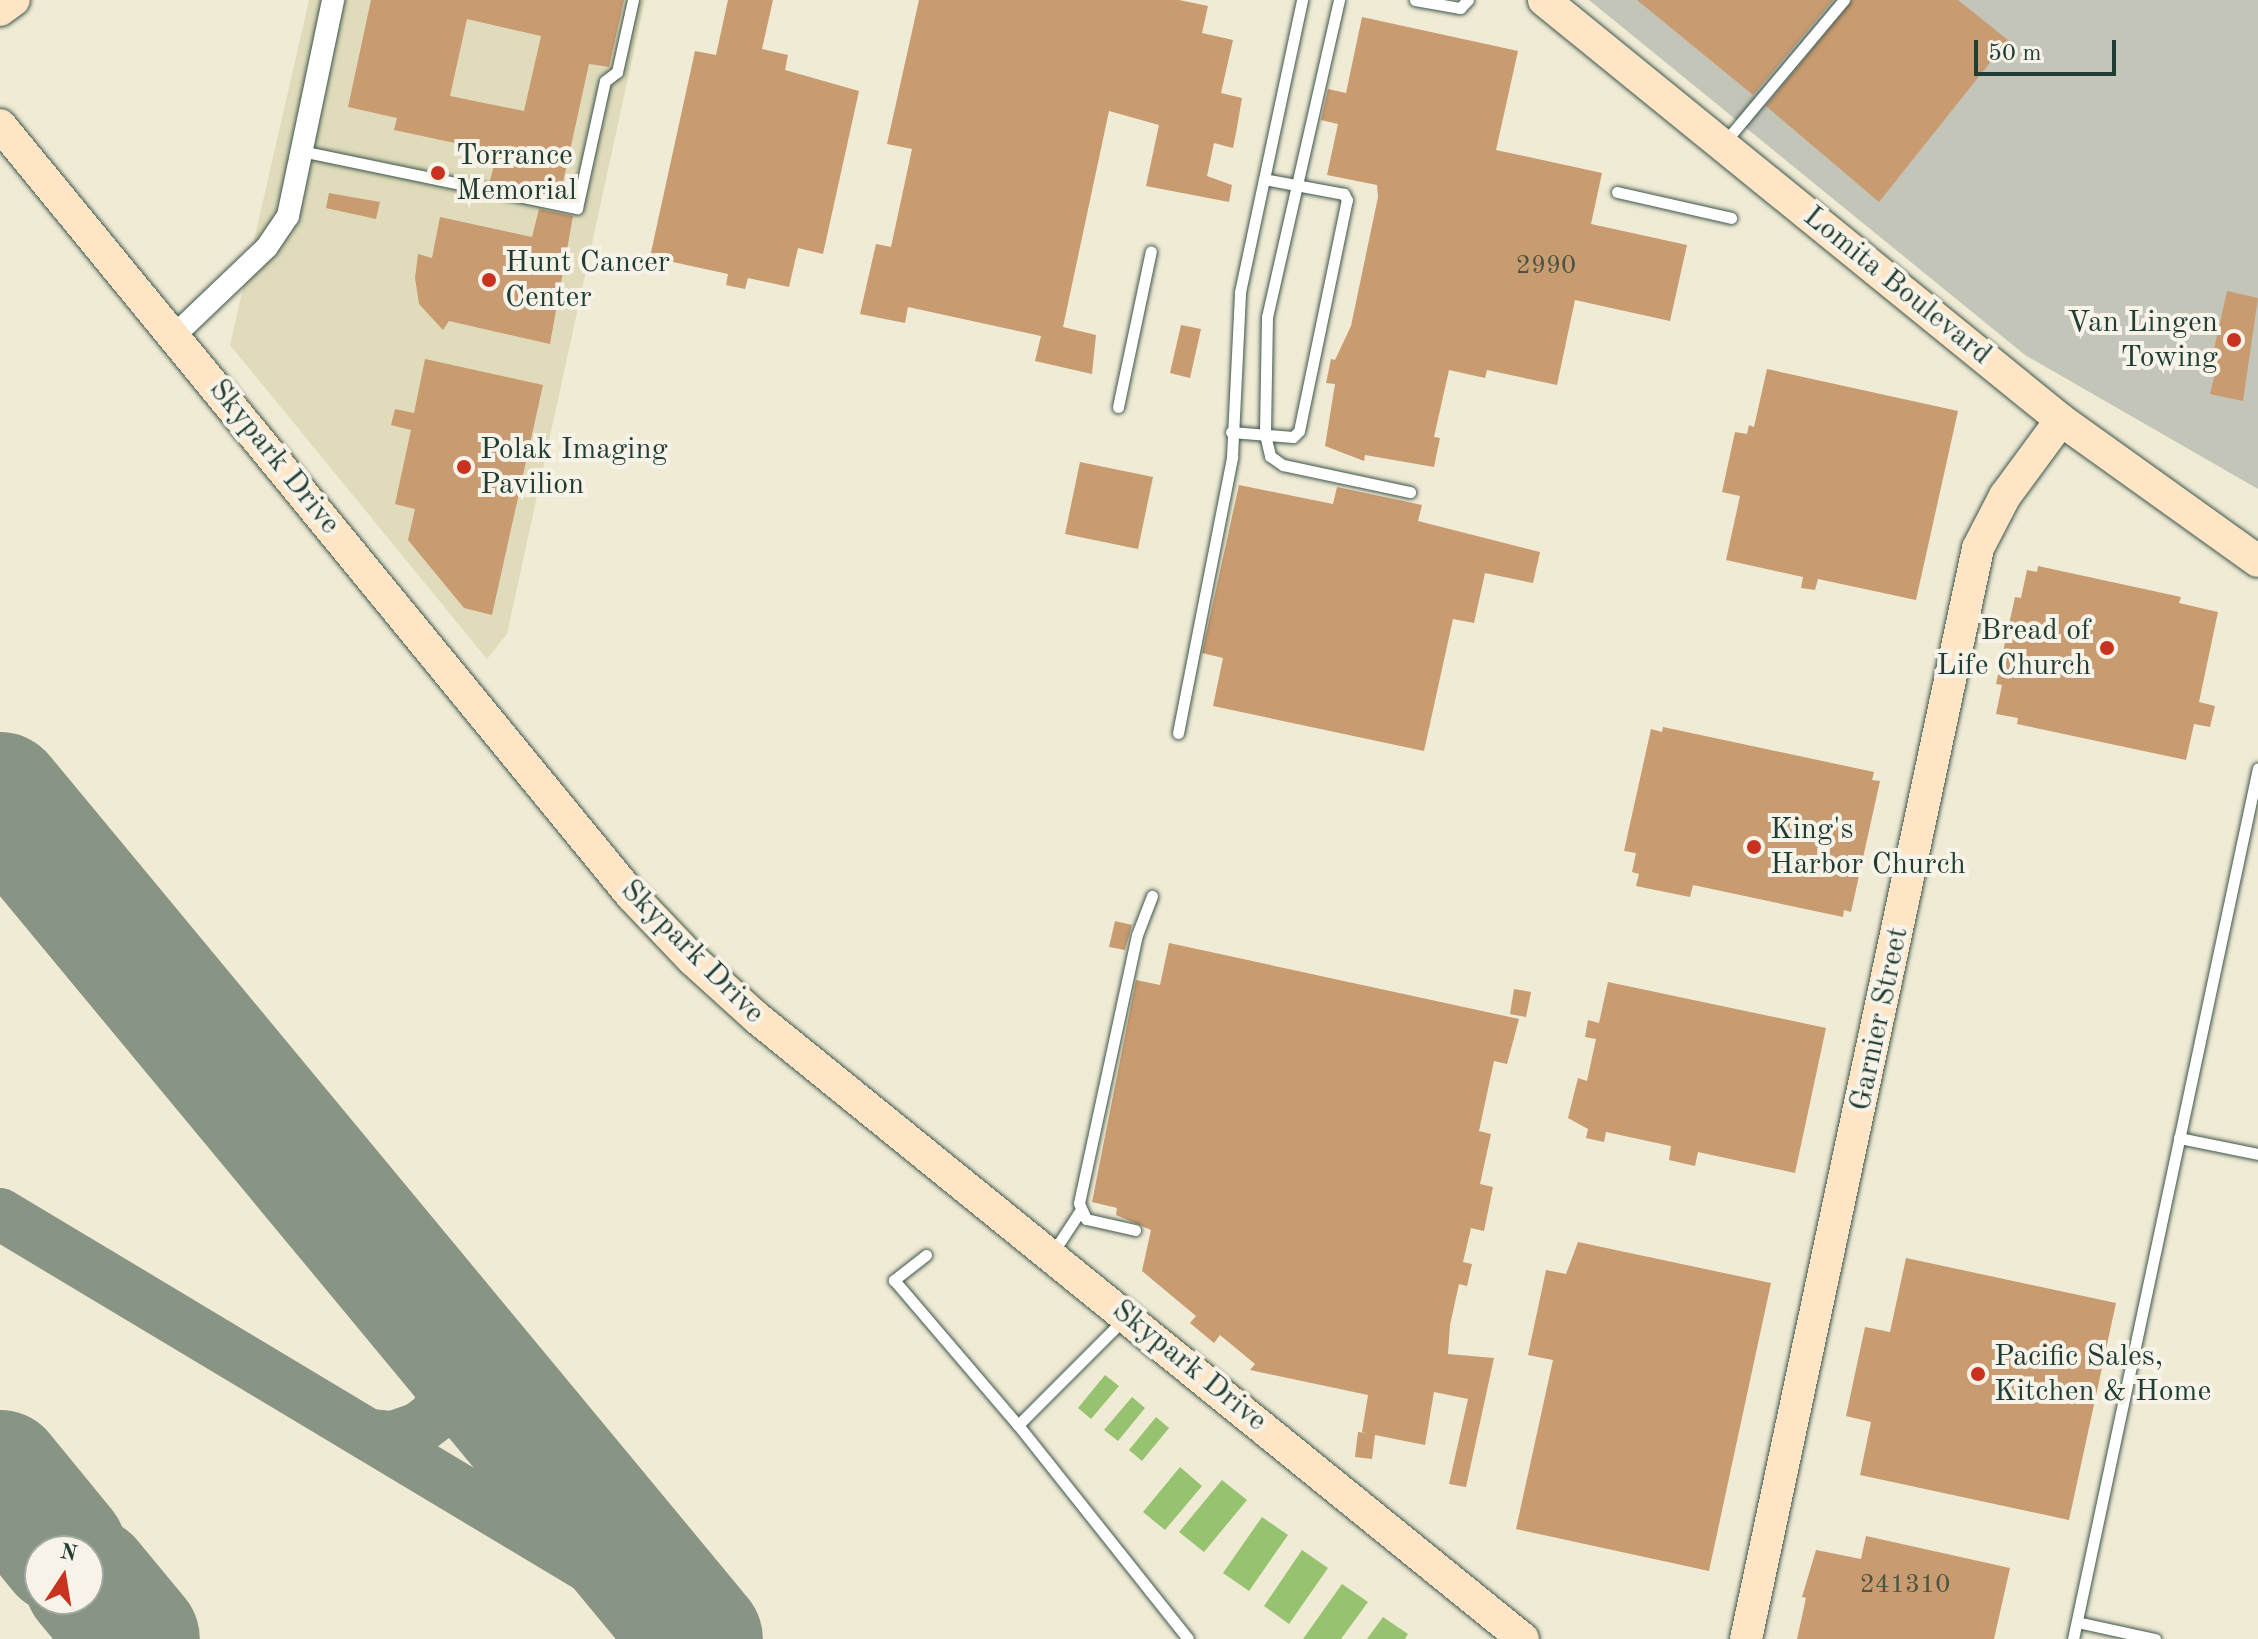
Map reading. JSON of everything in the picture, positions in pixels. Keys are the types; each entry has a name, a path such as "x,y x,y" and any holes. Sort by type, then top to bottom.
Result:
{"main road":[{"path":"0,10 14,0"},
{"name":"Lomita Boulevard","path":"1563,6 1722,144 2061,420 2258,561"},
{"name":"Skypark Drive","path":"0,125 632,896 683,950 757,1018 1052,1254 1523,1639"},
{"name":"Garnier Street","path":"1746,1639 1978,548 2005,496 2061,420"}],"street":[{"path":"175,335 267,247 288,216 333,0"}],"lane":[{"path":"301,151 577,208 605,81 617,72 633,0"},
{"path":"1178,733 1232,457 1240,292 1302,0"},
{"path":"1339,0 1267,317 1265,434 1270,456 1283,465 1410,492"},
{"path":"1415,0 1460,8 1468,0"},
{"path":"1722,144 1844,0"},
{"path":"1231,432 1293,437 1299,431 1347,200 1344,194 1264,179"},
{"path":"1617,192 1731,218"},
{"path":"1118,407 1151,251"},
{"path":"2073,1639 2258,768"},
{"path":"1052,1254 1080,1211 1137,935 1152,896"},
{"path":"2179,1138 2258,1154"},
{"path":"1080,1211 1086,1219 1135,1230"},
{"path":"926,1255 894,1280 1018,1425 1188,1639"},
{"path":"1018,1425 1127,1316"},
{"path":"2077,1622 2155,1639"}],"shaded area":[{"name":"Torrance Memorial","path":"309,0 645,0 507,634 487,659 230,345"},
{"path":"1589,0 2258,0 2258,489 2025,355"}],"green space":[{"path":"1105,1375 1119,1386 1091,1419 1078,1408"},
{"path":"1132,1397 1145,1408 1118,1441 1104,1430"},
{"path":"1156,1417 1169,1428 1142,1461 1129,1450"},
{"path":"1180,1467 1202,1486 1165,1530 1143,1512"},
{"path":"1222,1480 1247,1500 1204,1552 1179,1532"},
{"path":"1262,1517 1288,1535 1249,1591 1223,1573"},
{"path":"1302,1550 1328,1568 1289,1624 1264,1606"},
{"path":"1342,1584 1368,1602 1341,1639 1303,1639"},
{"path":"1383,1617 1408,1634 1405,1639 1367,1639"}],"building":[{"path":"371,0 624,0 609,67 589,64 560,196 490,181 497,152 394,130 397,118 348,107","holes":["467,19 541,36 524,111 450,96"]},
{"path":"728,0 773,0 762,49 788,55 785,70 859,91 823,254 798,248 789,287 748,278 745,289 726,285 728,274 650,257 695,51 716,55"},
{"path":"919,0 1179,0 1208,6 1202,33 1233,40 1221,93 1242,98 1236,133 1233,148 1214,143 1207,176 1232,185 1229,202 1146,186 1159,125 1109,111 1063,327 1096,335 1092,374 1035,361 1041,336 908,307 905,323 860,314 876,244 891,247 912,149 887,144"},
{"path":"1637,0 1833,0 1753,95"},
{"path":"1852,0 1958,0 2008,40 1879,202 1766,106"},
{"path":"1362,17 1518,51 1496,150 1602,173 1591,224 1687,245 1670,321 1575,300 1557,385 1487,370 1485,378 1449,370 1434,437 1440,438 1434,467 1365,455 1364,461 1325,446 1335,384 1326,383 1331,359 1335,360 1351,326 1378,197 1377,185 1327,175 1338,124 1321,120 1328,89 1346,93"},
{"path":"329,193 380,202 376,219 326,208"},
{"name":"Hunt Cancer Center","path":"539,209 573,216 550,344 449,321 443,330 419,304 415,278 418,254 432,258 440,217 532,237"},
{"name":"Van Lingen Towing","path":"2227,291 2258,298 2243,401 2210,394 2215,373 2209,372"},
{"path":"1181,325 1201,329 1190,378 1170,373"},
{"name":"Polak Imaging Pavilion","path":"425,359 543,385 492,615 464,608 408,540 415,509 395,504 411,430 391,425 395,409 414,413"},
{"path":"1767,369 1958,411 1916,600 1818,579 1815,590 1801,588 1803,577 1726,560 1740,496 1722,492 1735,432 1747,434 1749,425 1754,427"},
{"path":"1080,462 1153,477 1138,549 1065,534"},
{"path":"1239,485 1333,504 1337,487 1422,505 1418,521 1540,552 1533,583 1485,573 1474,623 1453,619 1424,751 1213,706 1223,658 1202,653"},
{"name":"Bread of Life Church","path":"2038,566 2181,597 2179,603 2218,612 2199,702 2215,706 2210,727 2194,724 2186,760 2017,724 2018,718 1996,714 2002,685 1996,684 2015,597 2021,598 2027,570 2037,572"},
{"path":"1663,727 1874,772 1872,780 1880,781 1851,912 1844,910 1843,917 1693,885 1690,897 1636,886 1639,874 1632,872 1636,853 1624,851 1651,729 1662,732"},
{"path":"1115,921 1132,925 1125,950 1109,947"},
{"path":"1169,943 1519,1019 1507,1064 1494,1061 1479,1131 1491,1134 1480,1184 1493,1187 1484,1231 1471,1228 1463,1262 1472,1264 1467,1286 1459,1284 1450,1325 1448,1354 1494,1358 1466,1487 1449,1484 1468,1399 1434,1392 1425,1445 1375,1435 1372,1459 1355,1457 1358,1432 1367,1433 1362,1432 1368,1395 1250,1370 1255,1364 1220,1335 1214,1343 1190,1323 1196,1316 1142,1271 1151,1230 1116,1215 1117,1208 1092,1202 1136,980 1160,985"},
{"path":"1608,982 1826,1028 1795,1173 1698,1152 1695,1166 1669,1160 1671,1146 1606,1132 1604,1142 1586,1138 1588,1129 1568,1118 1578,1078 1587,1081 1596,1039 1585,1037 1588,1020 1599,1023"},
{"path":"1514,989 1531,992 1526,1017 1510,1014"},
{"path":"1578,1242 1771,1283 1709,1571 1516,1529 1553,1360 1528,1355 1546,1270 1566,1274"},
{"name":"Pacific Sales, Kitchen & Home","path":"1906,1258 2116,1303 2069,1520 1860,1475 1871,1422 1846,1416 1865,1327 1890,1332"},
{"path":"1866,1536 2010,1568 1994,1639 1797,1639 1806,1598 1802,1597 1816,1550 1861,1559"}],"taxiway":[{"path":"0,1214 689,1627"},
{"path":"369,1435 393,1437 419,1428 436,1415 451,1377 448,1337"}],"runway":[{"path":"0,796 699,1639"},
{"path":"0,1474 50,1535"},
{"path":"104,1600 136,1639"}],"place":[{"name":"Torrance Memorial","path":"438,173"},
{"name":"Hunt Cancer Center","path":"489,280"},
{"name":"Van Lingen Towing","path":"2234,340"},
{"name":"Polak Imaging Pavilion","path":"464,467"},
{"name":"Bread of Life Church","path":"2107,648"},
{"name":"King's Harbor Church","path":"1754,847"},
{"name":"Pacific Sales, Kitchen & Home","path":"1978,1374"}]}
